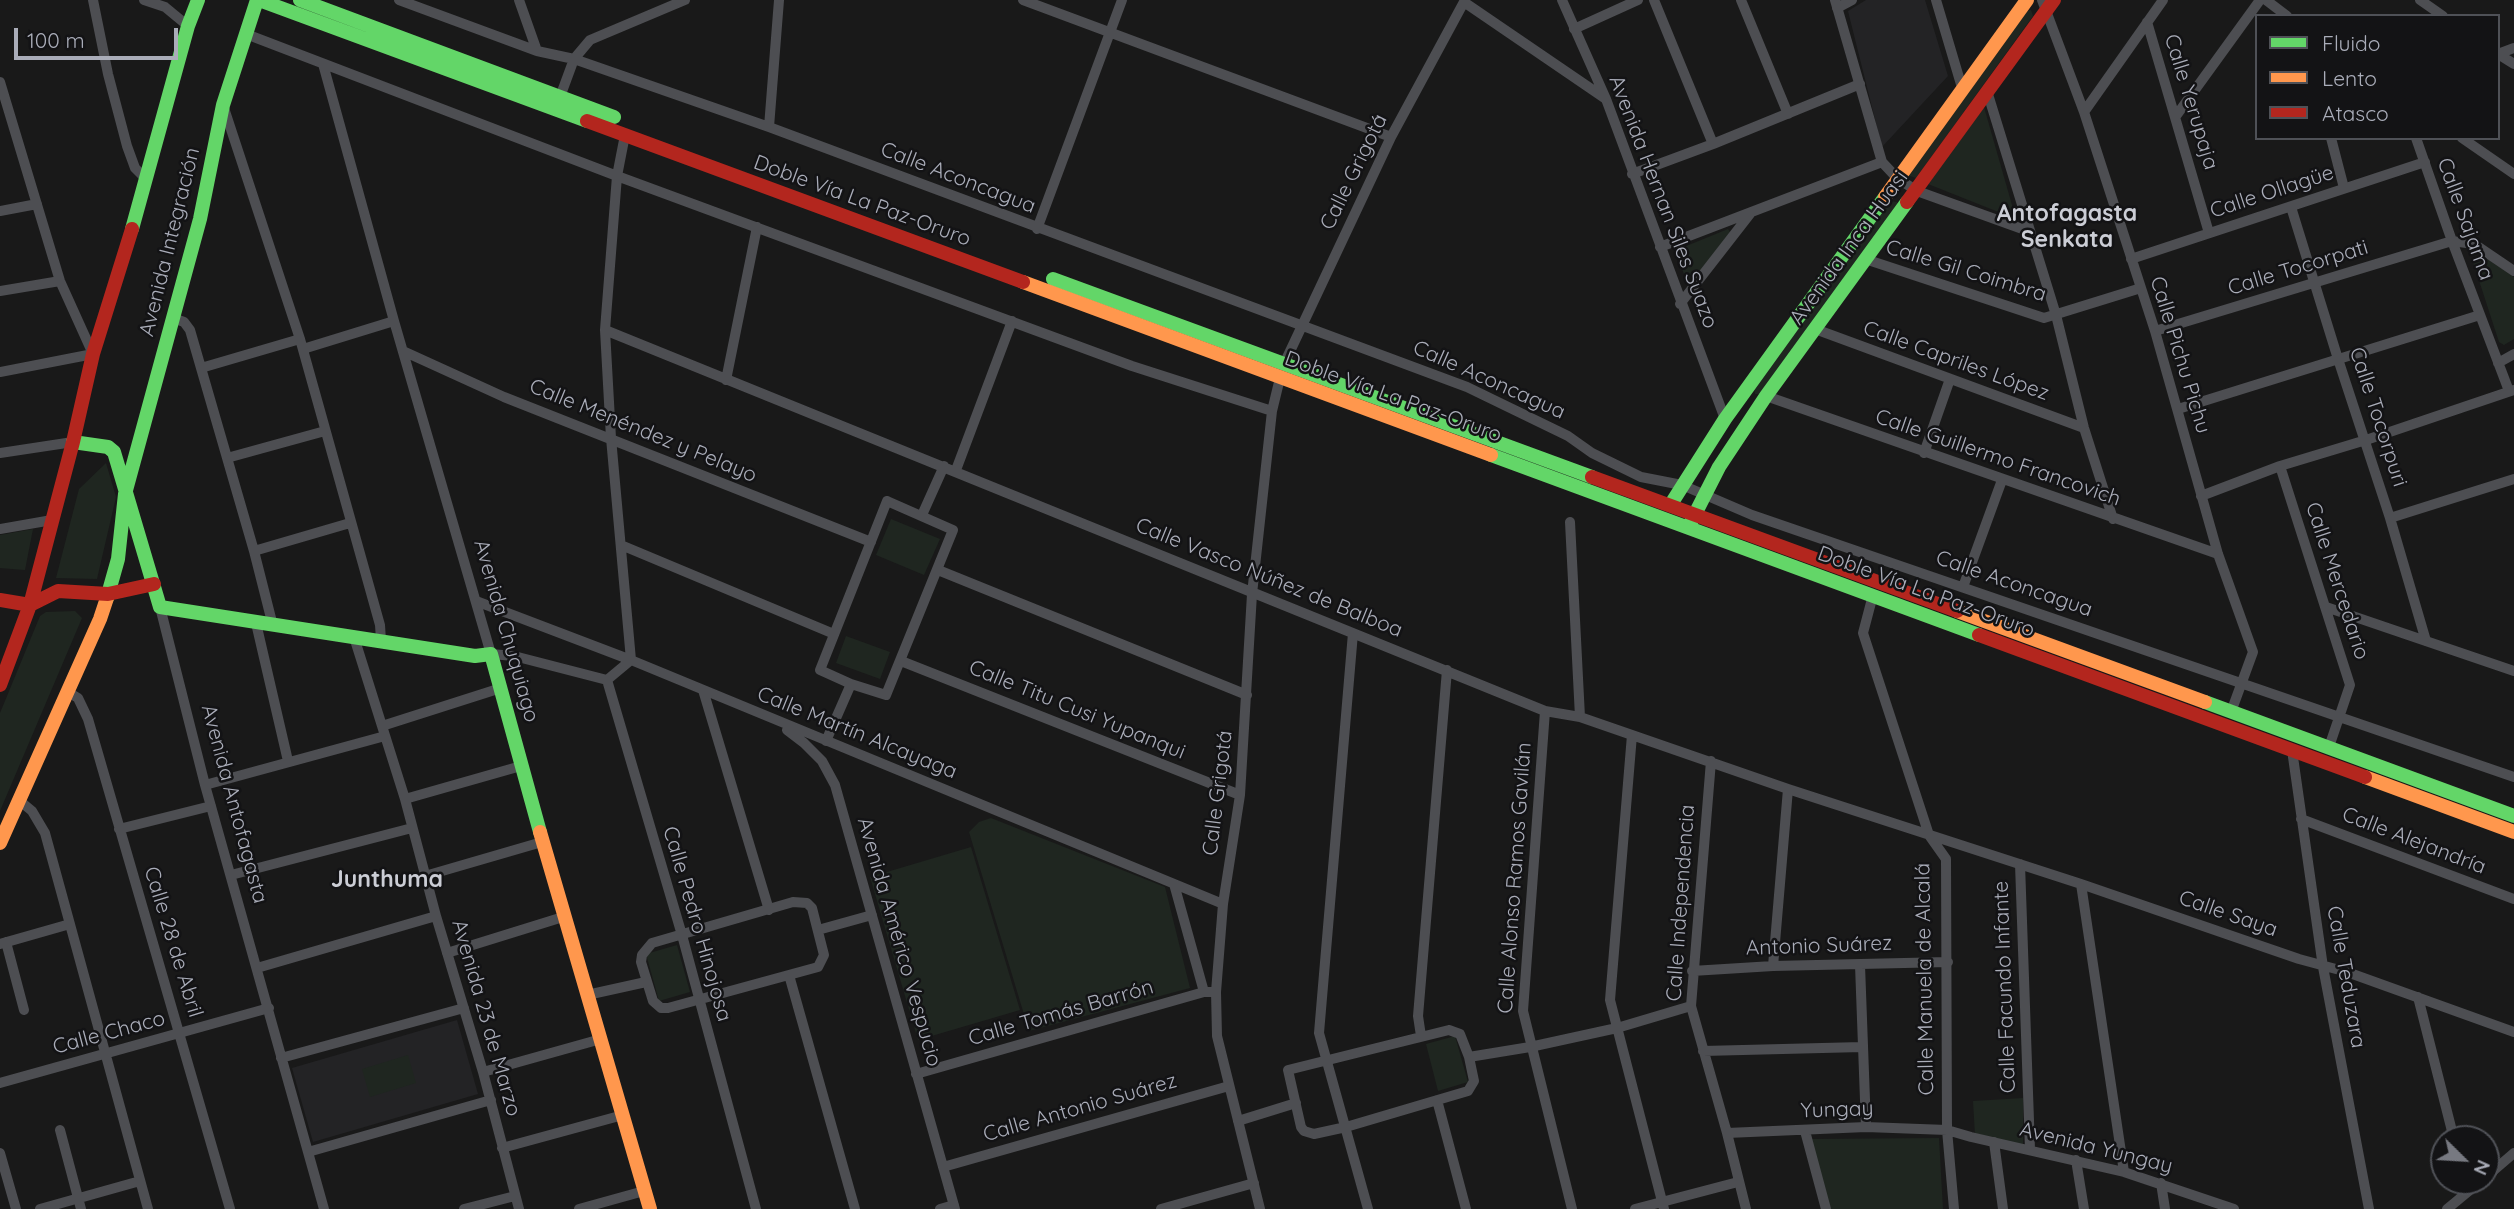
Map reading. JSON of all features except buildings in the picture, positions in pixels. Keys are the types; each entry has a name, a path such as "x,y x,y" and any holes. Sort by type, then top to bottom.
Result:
{"main road":[{"name":"Avenida Integración","path":"0,685 6,654 30,605 93,354 147,180 188,26 198,0"},
{"name":"Avenida Integración","path":"125,494 200,219 223,105 258,0"},
{"name":"Doble Vía La Paz-Oruro","path":"258,0 625,135 2329,747 2514,816"},
{"name":"Doble Vía La Paz-Oruro","path":"300,0 1282,371 1671,505 1692,520 1873,595 2514,832"},
{"name":"Avenida Inca Huasi","path":"1671,505 1724,419 2027,0"},
{"name":"Avenida Inca Huasi","path":"1692,520 1719,467 1762,402 1917,191 2047,4"},
{"path":"1741,397 1762,402"},
{"name":"Avenida Antofagasta","path":"73,442 108,447 114,452 160,607"},
{"path":"0,843 100,619 118,559 125,494"},
{"path":"0,600 30,605 58,591 108,594 154,584"},
{"path":"160,607 475,656 491,654"},
{"name":"Avenida Chuquiago","path":"491,654 542,842 650,1209"}],"street":[{"path":"93,0 108,74 127,146 135,168 147,180"},
{"path":"144,0 165,7 188,26"},
{"name":"Calle Aconcagua","path":"399,0 537,51 574,60 769,127 1467,387 1568,436 1592,453 1641,477 1682,485 1752,515 2514,777"},
{"path":"519,0 537,51"},
{"path":"560,97 574,60 590,40 685,0"},
{"path":"769,127 779,0"},
{"path":"1023,0 1391,137"},
{"path":"1037,229 1122,0"},
{"name":"Avenida Hernan Siles Suazo","path":"1562,0 1606,99 1724,419"},
{"path":"1574,29 1638,0"},
{"path":"1654,0 1713,144"},
{"path":"1741,0 1788,114"},
{"path":"1852,0 1836,4 1882,162 1897,178 1917,191 2028,231"},
{"path":"1936,0 1963,91"},
{"path":"2084,111 2163,0"},
{"path":"2176,116 2260,0"},
{"path":"2266,0 2284,14"},
{"path":"2420,0 2440,14"},
{"path":"1464,1 1606,99"},
{"name":"Calle Grigotá","path":"1261,1209 1217,1036 1216,992 1223,904 1240,795 1252,594 1272,411 1282,371 1301,325 1391,137 1464,1"},
{"name":"Calle Pichu Pichu","path":"2047,4 2155,331 2218,554 2253,652 2231,712"},
{"name":"Calle Yerupaja","path":"2147,22 2209,233"},
{"path":"246,33 617,176 1167,379 1272,411"},
{"name":"Avenida Chuquiago","path":"323,64 491,654"},
{"path":"0,82 60,281 93,354 0,372"},
{"path":"1632,174 1860,84"},
{"path":"1987,91 2056,315 2084,428 2113,519"},
{"path":"223,105 301,344 380,625 381,640"},
{"path":"491,654 514,656 607,680 631,660 604,330 617,176 625,135"},
{"path":"2332,140 2344,188"},
{"name":"Calle Sajama","path":"2417,140 2498,363 2512,390"},
{"path":"2465,140 2514,174"},
{"path":"1660,247 1882,162"},
{"name":"Calle Ollagüe","path":"2131,259 2425,162"},
{"path":"0,211 37,204"},
{"name":"Calle Tocorpuri","path":"2291,207 2390,517 2426,641"},
{"path":"1680,304 1752,211"},
{"path":"726,380 757,227"},
{"path":"2452,240 2474,244 2514,271"},
{"name":"Calle Tocorpati","path":"2155,331 2452,240"},
{"name":"Calle Gil Coimbra","path":"1865,259 2035,317 2056,315"},
{"path":"0,291 60,281"},
{"path":"2056,315 2141,288"},
{"path":"2178,410 2480,315"},
{"path":"173,318 184,322 190,330 273,625"},
{"path":"201,368 394,321"},
{"path":"922,515 950,468 1012,321"},
{"name":"Calle Capriles López","path":"1815,329 2084,428"},
{"name":"Calle Vasco Núñez de Balboa","path":"604,330 1545,711 1580,717 1929,835"},
{"name":"Calle Menéndez y Pelayo","path":"403,351 504,397 871,542"},
{"path":"2498,363 2514,354"},
{"path":"1924,453 1950,379"},
{"path":"2201,496 2280,466 2512,390"},
{"name":"Calle Guillermo Francovich","path":"1762,402 1924,453 2218,554"},
{"path":"227,458 325,431"},
{"path":"0,453 73,442"},
{"name":"Calle Mercedario","path":"2280,466 2350,685 2329,747"},
{"path":"2390,517 2514,479"},
{"path":"1963,587 2002,480"},
{"path":"887,501 953,530 886,695 820,670 871,542 887,501"},
{"path":"0,530 52,520"},
{"path":"1570,522 1580,717"},
{"path":"254,551 350,523"},
{"path":"621,545 834,634"},
{"path":"938,570 1247,695"},
{"name":"Calle Manuela de Alcalá","path":"1873,595 1863,633 1929,835 1946,859 1948,1130 1954,1209"},
{"name":"Calle Martín Alcayaga","path":"476,601 631,660 1223,904"},
{"name":"Avenida Antofagasta","path":"160,607 205,785 324,1209"},
{"path":"2326,607 2514,671"},
{"path":"256,624 288,761"},
{"path":"1353,633 1319,1033 1368,1209"},
{"name":"Avenida 23 de Marzo","path":"354,637 405,799 436,916 491,1100 519,1209"},
{"name":"Calle Titu Cusi Yupanqui","path":"901,661 1240,795"},
{"path":"1421,1036 1418,1016 1447,670"},
{"name":"Calle Pedro Hinojosa","path":"607,680 682,935 756,1209"},
{"path":"826,741 852,684"},
{"path":"205,785 384,731 501,688"},
{"path":"703,690 769,910"},
{"name":"Calle 28 de Abril","path":"68,692 78,698 88,719 230,1209"},
{"name":"Calle Alonso Ramos Gavilán","path":"1545,711 1522,1011 1572,1209"},
{"name":"Avenida Américo Vespucio","path":"761,714 804,743 822,761 835,785 955,1207"},
{"path":"1632,735 1611,1000 1664,1206"},
{"name":"Calle Teduzara","path":"2292,750 2323,967 2369,1209"},
{"name":"Calle Independencia","path":"1711,761 1691,1006 1746,1209"},
{"path":"405,799 521,766"},
{"path":"1773,966 1788,789"},
{"path":"20,801 33,811 45,833 148,1209"},
{"path":"119,829 211,806"},
{"name":"Calle Alejandría","path":"2301,819 2514,899"},
{"path":"231,875 412,828"},
{"name":"Calle Saya","path":"1929,835 2323,967 2347,972 2514,1032"},
{"path":"425,876 542,842"},
{"name":"Calle Facundo Infante","path":"2020,864 2031,1149"},
{"path":"1174,884 1204,992"},
{"path":"2081,884 2124,1171"},
{"path":"793,902 807,903 812,908 824,955 818,967 661,1008 653,1000 646,982 642,955 652,943 682,935 793,902"},
{"path":"818,930 872,915"},
{"path":"257,968 436,916"},
{"path":"447,953 564,917"},
{"path":"24,1010 3,943 70,924"},
{"name":"Antonio Suárez","path":"1692,971 1773,966 1948,962"},
{"path":"1860,965 1866,1127"},
{"path":"789,975 855,1209"},
{"path":"587,995 646,982"},
{"name":"Calle Tomás Barrón","path":"916,1074 1204,992 1216,992"},
{"path":"2418,998 2450,1125"},
{"path":"1469,1057 1617,1028 1691,1006"},
{"name":"Calle Chaco","path":"0,1083 269,1008"},
{"path":"281,1058 464,1008"},
{"path":"1449,1030 1455,1031 1462,1038 1474,1076 1471,1086 1461,1094 1346,1127 1308,1134 1301,1127 1288,1070 1327,1059 1449,1030"},
{"path":"483,1072 601,1039"},
{"path":"1703,1051 1862,1047"},
{"name":"Calle Antonio Suárez","path":"943,1167 1229,1086"},
{"path":"308,1152 491,1100"},
{"path":"1437,1100 1466,1209"},
{"path":"1238,1121 1296,1103"},
{"path":"502,1148 623,1115"},
{"name":"Yungay","path":"1727,1133 1866,1127 1948,1130"},
{"path":"60,1130 79,1204"},
{"name":"Avenida Yungay","path":"1948,1130 2124,1171 2234,1209"},
{"path":"1805,1131 1826,1209"},
{"path":"1994,1142 2003,1209"},
{"path":"0,1153 16,1209"},
{"path":"2500,1165 2514,1153"},
{"path":"2076,1160 2084,1209"},
{"path":"40,1209 79,1204 140,1181"},
{"path":"1635,1209 1664,1206 1738,1182"},
{"path":"1161,1209 1254,1183"},
{"path":"2161,1183 2165,1209"},
{"path":"579,1209 645,1191"},
{"path":"2447,1209 2464,1195"},
{"path":"464,1209 515,1196"},
{"path":"940,1209 955,1207"}],"shaded area":[{"path":"1866,0 1925,0 1948,76 1882,147 1848,11"},
{"path":"2031,10 2033,16 1916,178 1910,176 2027,11"},
{"path":"1984,107 2016,219 1928,184"},
{"path":"1889,201 1897,202 1897,208 1760,394 1755,394 1754,389"},
{"path":"1728,229 1731,233 1693,283 1688,285 1677,255 1679,249"},
{"path":"2483,256 2514,277 2514,339 2504,345 2499,342 2473,262 2477,257"},
{"path":"106,463 116,497 97,579 56,578 79,489"},
{"path":"891,519 940,539 924,575 876,555"},
{"path":"33,529 25,570 0,568 0,535"},
{"path":"75,611 82,618 0,811 0,713 40,616 46,612"},
{"path":"846,636 890,652 880,679 836,663"},
{"path":"991,818 1165,887 1190,988 1029,1031 969,832 979,822"},
{"path":"971,847 1020,1010 918,1040 870,877"},
{"path":"677,945 690,992 659,1001 646,954"},
{"path":"457,1020 478,1094 313,1142 292,1068"},
{"path":"1455,1036 1468,1082 1438,1091 1426,1044"},
{"path":"408,1055 416,1083 370,1097 362,1069"},
{"path":"2023,1098 2023,1146 1975,1135 1973,1101"},
{"path":"1939,1138 1943,1209 1830,1209 1811,1139"}],"traffic: fast":[{"path":"132,229 188,26 198,0"},
{"path":"107,598 118,559 125,494 200,219 223,105 257,0"},
{"path":"259,0 587,121"},
{"path":"300,0 614,117"},
{"path":"1671,504 1725,419 1885,197"},
{"path":"1691,522 1719,467 1766,396 1907,202"},
{"path":"1053,279 1592,477"},
{"path":"73,442 108,447 114,452 160,607 475,656 491,654 540,832"},
{"path":"1491,455 1979,635"},
{"path":"2205,702 2514,816"}],"traffic: slow":[{"path":"1885,197 2027,0"},
{"path":"1023,282 1491,455"},
{"path":"0,843 107,598"},
{"path":"1957,611 2205,702"},
{"path":"2365,777 2514,832"},
{"path":"540,832 650,1209"}],"traffic: jam":[{"path":"1907,202 2054,0"},
{"path":"587,121 1023,282"},
{"path":"0,685 30,605 93,354 132,229"},
{"path":"1592,477 1957,611"},
{"path":"0,600 30,605 58,591 108,594 154,584"},
{"path":"1979,635 2365,777"}],"district":[{"name":"Antofagasta Senkata","path":"2067,227"},
{"name":"Junthuma","path":"387,880"}]}
